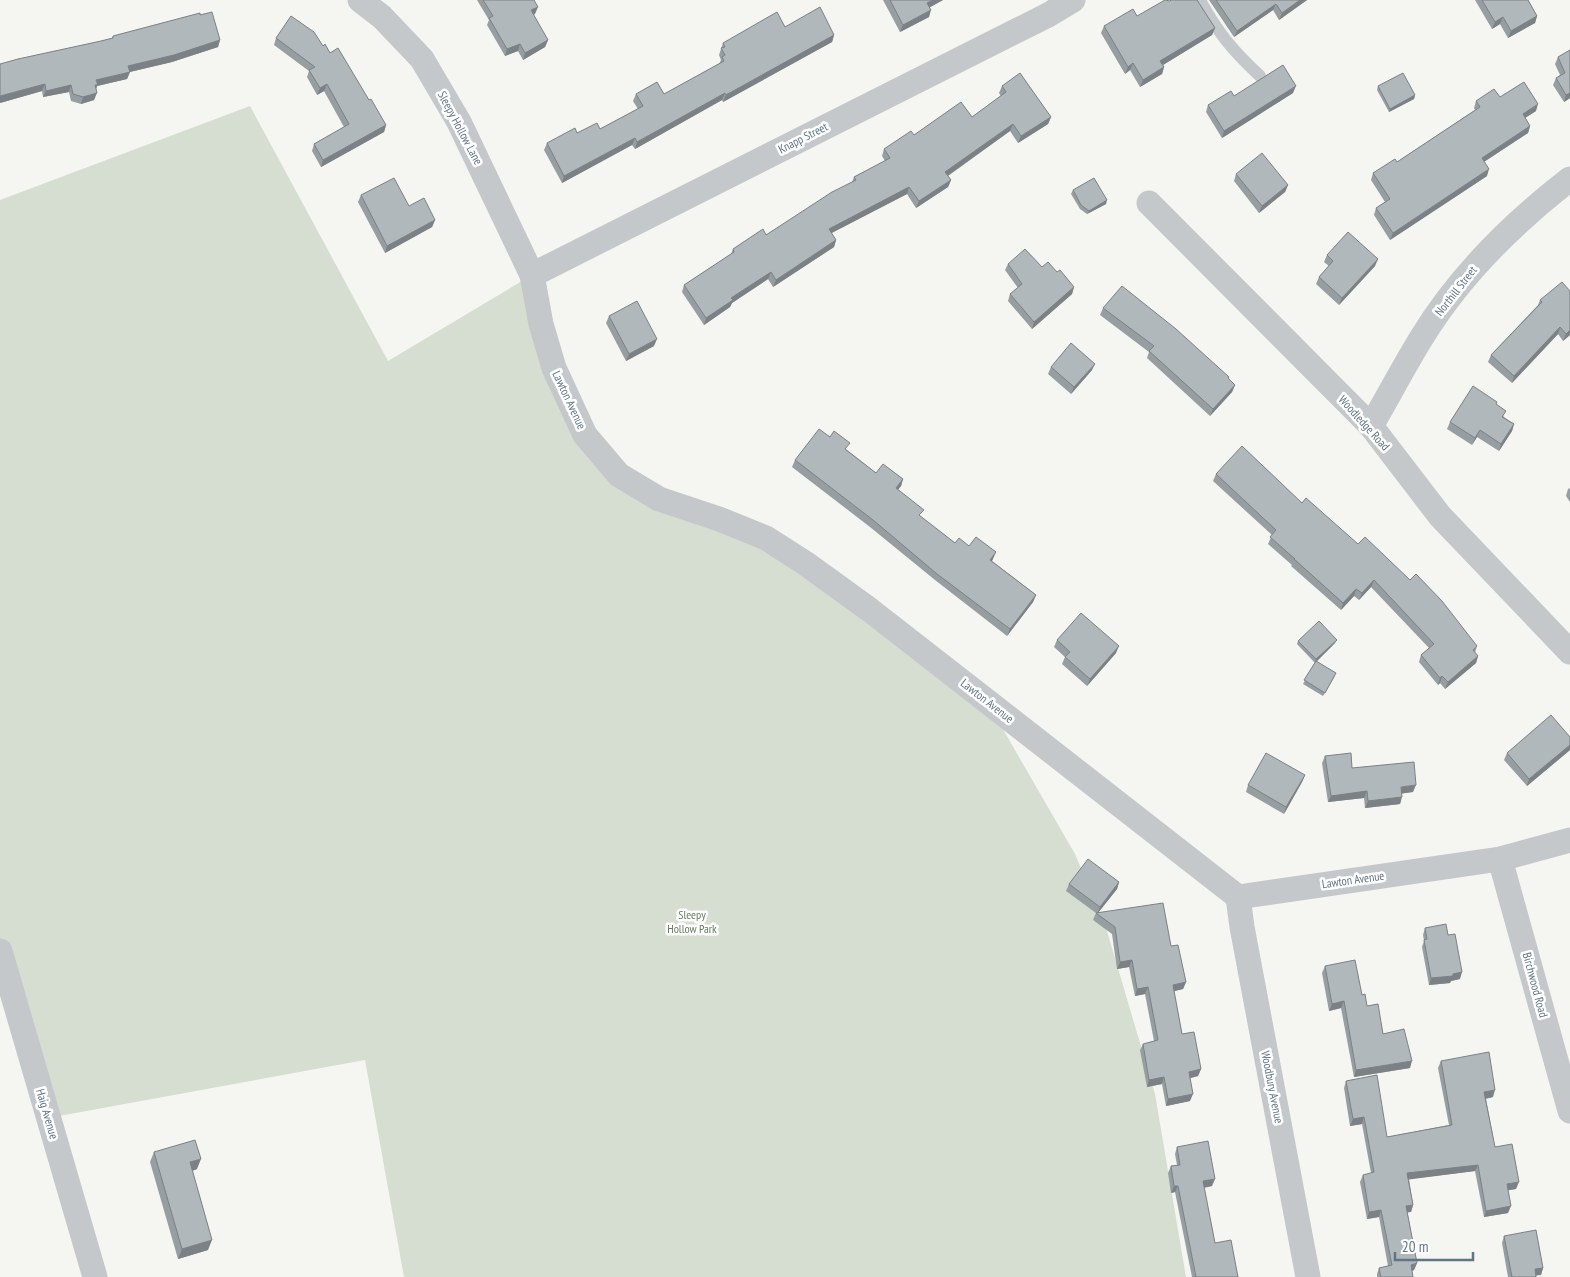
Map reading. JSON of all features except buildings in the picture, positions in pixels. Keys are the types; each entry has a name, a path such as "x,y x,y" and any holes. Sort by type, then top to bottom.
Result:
{"street":[{"name":"Sleepy Hollow Lane","path":"360,0 382,17 422,59 459,122 532,276"},
{"name":"Knapp Street","path":"532,276 1042,7 1073,0"},
{"name":"Northill Street","path":"1370,426 1423,336 1460,284 1494,246 1548,196 1570,179"},
{"name":"Woodledge Road","path":"1149,203 1370,426 1440,516 1570,652"},
{"name":"Lawton Avenue","path":"532,276 541,324 554,368 586,435 619,475 659,498 719,518 766,538 805,563 870,610 1238,897 1500,859 1570,840"},
{"name":"Birchwood Road","path":"1500,859 1570,1111"},
{"name":"Woodbury Avenue","path":"1238,897 1243,937 1308,1277"},
{"name":"Haig Avenue","path":"0,951 95,1277"}],"lane":[{"path":"1200,0 1214,25 1235,53 1260,76"}],"green space":[{"name":"Sleepy Hollow Park","path":"250,106 388,361 532,275 541,324 619,475 766,538 982,693 1075,854 1107,931 1155,1094 1186,1277 404,1277 365,1060 48,1118 0,951 0,200"}]}
